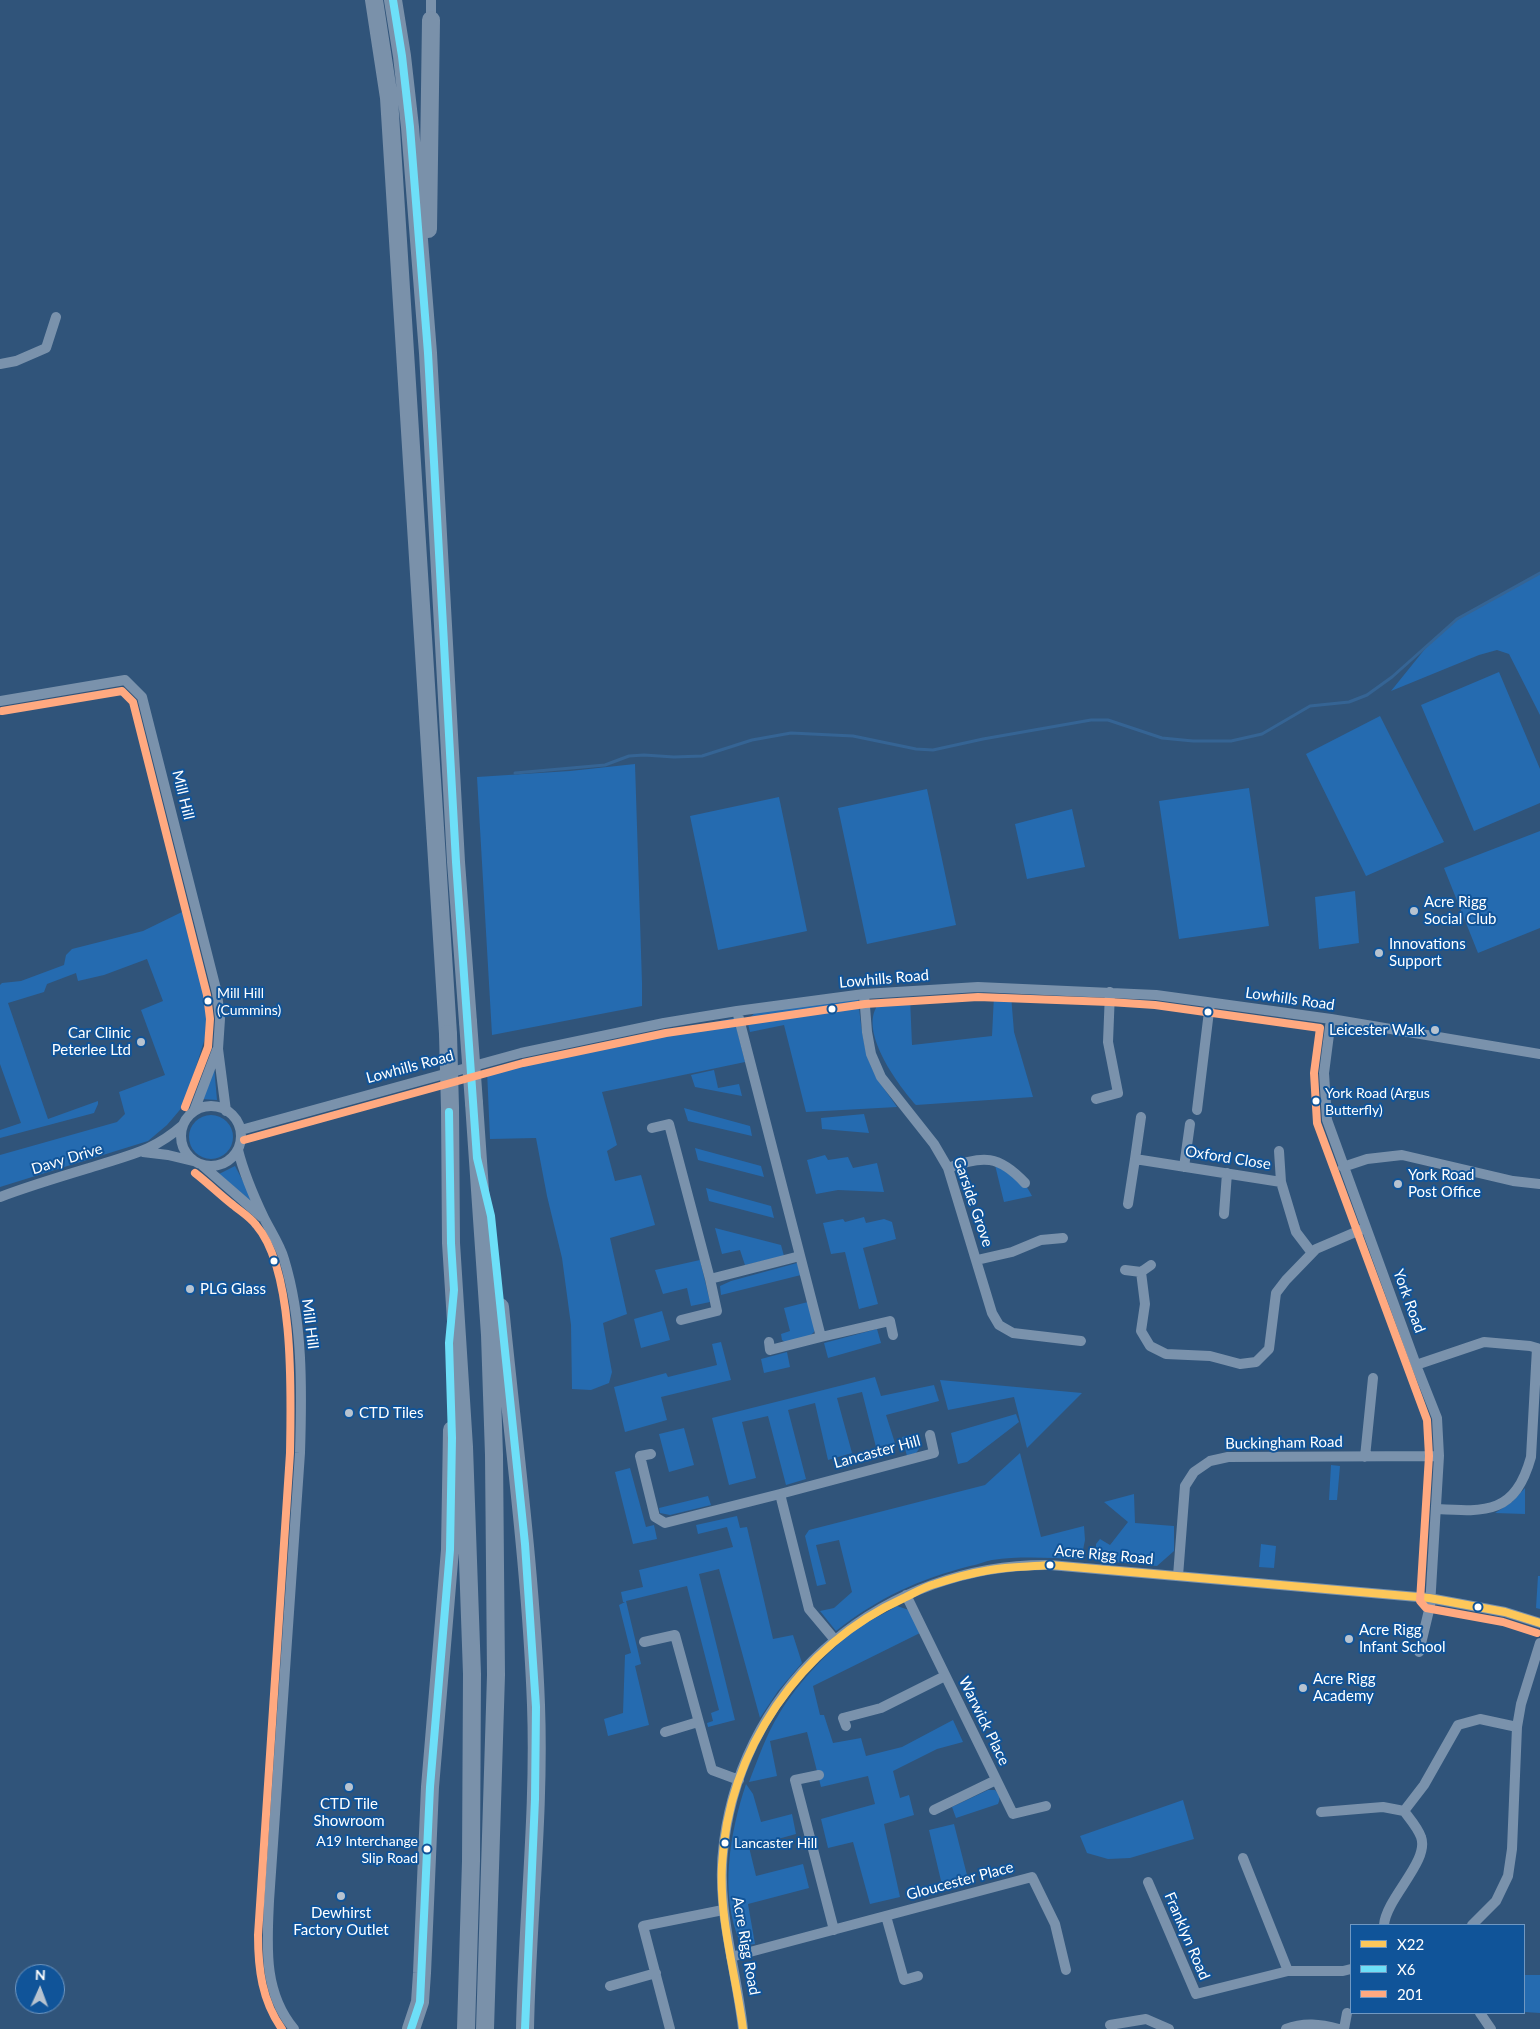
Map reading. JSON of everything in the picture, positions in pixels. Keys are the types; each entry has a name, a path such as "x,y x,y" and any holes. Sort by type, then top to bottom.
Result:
{"highway":[{"path":"374,0 390,98 448,1034 451,1243 469,1544 472,1674 468,2006 466,2029"},
{"path":"393,0 410,127 428,353 455,852 490,1334 494,1465 496,1675 485,2029"},
{"path":"428,353 430,20"},
{"path":"477,1158 491,1216 531,1616 536,1707 535,1799 525,2029"},
{"path":"411,2029 420,2002 430,1787 450,1550 452,1438 449,1343 454,1290"}],"street":[{"path":"430,20 431,0"},
{"path":"0,364 46,348 56,317"},
{"name":"Mill Hill","path":"0,701 125,680 142,698 217,993 220,1019 218,1049 226,1111"},
{"name":"Lowhills Road","path":"241,1130 521,1053 664,1023 736,1011 864,994 978,987 1156,995 1330,1019 1540,1054"},
{"path":"1096,1099 1118,1093 1108,1042 1110,992"},
{"name":"Garside Grove","path":"864,994 871,1054 881,1077 934,1144 948,1168 992,1313 999,1325 1013,1333 1082,1341"},
{"path":"1197,1110 1210,1003"},
{"path":"736,1011 821,1337"},
{"name":"York Road","path":"1330,1019 1324,1073 1327,1120 1437,1418 1439,1456 1430,1606 1419,1652"},
{"name":"Mill Hill","path":"194,1111 218,1049"},
{"path":"212,1106 226,1111 237,1121 241,1130 238,1150 232,1159 223,1164 213,1167 198,1163 186,1153 182,1144 183,1125 194,1111 212,1106"},
{"path":"1128,1204 1141,1117"},
{"path":"652,1128 669,1124 717,1312 682,1320"},
{"path":"1184,1166 1190,1124"},
{"name":"Davy Drive","path":"0,1196 143,1152 166,1140 183,1125"},
{"name":"Mill Hill","path":"238,1150 249,1184 284,1259 294,1308 302,1394 300,1453 267,1938 267,1963 271,1984 281,2009 294,2029"},
{"path":"1279,1151 1281,1182"},
{"name":"Davy Drive","path":"143,1152 168,1155 198,1163"},
{"path":"1343,1167 1368,1159 1402,1156 1504,1179 1540,1184"},
{"path":"948,1168 968,1161 989,1159 1011,1168 1025,1183"},
{"name":"Oxford Close","path":"1134,1159 1281,1182 1296,1232 1312,1254"},
{"name":"Mill Hill","path":"198,1163 265,1220"},
{"path":"1224,1214 1227,1173"},
{"path":"1141,1272 1145,1304 1141,1331 1150,1346 1166,1354 1210,1356 1240,1364 1256,1362 1269,1349 1276,1294 1286,1280 1316,1249 1366,1228"},
{"path":"976,1260 1012,1252 1041,1240 1063,1238"},
{"path":"710,1279 800,1256"},
{"path":"1125,1270 1141,1272 1152,1265"},
{"path":"769,1342 770,1350 890,1321 893,1335"},
{"path":"1416,1365 1484,1342 1538,1348 1531,1457 1527,1472 1516,1490 1501,1504 1481,1511 1436,1509"},
{"path":"1366,1456 1373,1378"},
{"name":"Lancaster Hill","path":"652,1454 640,1456 655,1517 665,1523 934,1453 930,1435"},
{"name":"Buckingham Road","path":"1178,1576 1185,1486 1194,1472 1210,1460 1228,1458 1439,1456"},
{"path":"780,1494 809,1609 835,1640"},
{"name":"Acre Rigg Road","path":"743,2029 722,1910 721,1894 724,1843 732,1802 739,1780 771,1713 800,1675 835,1640 873,1613 906,1595 950,1578 980,1570 1018,1564 1089,1567 1429,1598 1505,1612 1540,1623"},
{"name":"Warwick Place","path":"906,1595 1013,1814 1046,1806"},
{"path":"644,1642 675,1635 712,1770 739,1780"},
{"path":"1473,1924 1496,1901 1508,1876 1512,1849 1517,1727 1521,1704 1540,1643"},
{"name":"Warwick Place","path":"846,1726 843,1718 881,1708 945,1676"},
{"path":"1404,1811 1424,1785 1458,1725 1480,1719 1517,1727"},
{"path":"665,1732 698,1722"},
{"path":"819,1775 795,1780 834,1930"},
{"name":"Warwick Place","path":"934,1810 996,1780"},
{"path":"1321,1812 1383,1807 1404,1811 1422,1839 1421,1856 1386,1912 1384,1924"},
{"path":"1243,1858 1288,1971"},
{"name":"Gloucester Place","path":"731,1957 1032,1877 1055,1924 1066,1970"},
{"name":"Franklyn Road","path":"1148,1882 1196,1994 1288,1971 1343,1971 1350,1969"},
{"path":"670,2029 643,1926 722,1910"},
{"path":"886,1916 904,1980 918,1976"},
{"path":"610,1986 656,1973"},
{"path":"1344,2029 1347,2013"},
{"path":"1481,2014 1490,2029"},
{"path":"1110,2026 1124,2026 1146,2019 1169,2029"},
{"path":"1286,2029 1300,2024 1324,2025 1339,2029"}],"shaded area":[{"path":"1540,573 1540,715 1509,654 1497,650 1479,655 1391,691 1433,639 1457,619"},
{"path":"1499,672 1540,769 1540,803 1474,831 1421,705"},
{"path":"1380,716 1444,842 1366,876 1306,754"},
{"path":"635,764 642,1006 492,1035 477,777 570,771"},
{"path":"1249,788 1269,926 1179,939 1159,801"},
{"path":"927,789 956,925 867,944 838,808"},
{"path":"779,797 807,931 718,950 690,816"},
{"path":"1072,809 1085,867 1027,879 1015,824"},
{"path":"1540,831 1540,928 1478,953 1444,868"},
{"path":"1355,891 1359,943 1319,949 1315,897"},
{"path":"184,911 210,1022 184,1105 167,1125 148,1141 0,1187 0,1155 117,1122 125,1114 119,1092 165,1075 141,1010 163,1001 147,959 104,975 78,981 76,973 47,984 44,992 8,1003 48,1119 98,1101 98,1104 94,1113 0,1138 0,1130 21,1123 0,1064 0,985 2,983 21,981 64,965 66,955 72,949 143,931"},
{"path":"994,995 1011,995 1014,1032 1033,1097 916,1105 900,1086 878,1046 873,1019 877,1005 884,999 910,998 912,1045 992,1036"},
{"path":"858,999 863,1038 871,1066 877,1079 897,1107 806,1112 784,1025 750,1032 747,1020 756,1012"},
{"path":"734,1018 745,1062 602,1092 617,1145 607,1151 615,1181 641,1175 655,1225 610,1238 627,1314 603,1323 612,1372 609,1383 591,1390 572,1389 571,1325 562,1258 547,1196 536,1138 490,1139 487,1070 549,1061 589,1048"},
{"path":"214,1066 217,1100 202,1099"},
{"path":"714,1070 718,1088 739,1084 742,1096 695,1087 691,1075"},
{"path":"684,1108 750,1126 752,1136 688,1121"},
{"path":"864,1114 869,1133 822,1129 821,1118"},
{"path":"215,1115 227,1121 232,1128 232,1146 227,1153 220,1158 207,1159 199,1156 192,1149 189,1133 192,1125 199,1118"},
{"path":"695,1148 761,1166 764,1177 698,1160"},
{"path":"825,1155 828,1160 848,1157 853,1168 877,1163 884,1192 838,1190 816,1194 807,1160"},
{"path":"995,1165 1007,1169 1017,1176 1025,1184 1032,1196 1004,1202"},
{"path":"235,1166 253,1200 251,1201 219,1174"},
{"path":"706,1188 771,1206 774,1218 709,1201"},
{"path":"864,1217 866,1223 884,1219 892,1222 896,1239 863,1248 878,1304 859,1309 845,1252 831,1254 823,1223 843,1219 845,1222"},
{"path":"715,1228 781,1245 784,1256 745,1265 740,1250 722,1254"},
{"path":"700,1260 710,1302 691,1306 687,1288 663,1294 655,1270"},
{"path":"797,1263 801,1275 721,1295 720,1286 731,1281"},
{"path":"808,1302 815,1326 814,1332 810,1336 786,1343 782,1340 781,1334 790,1331 784,1308"},
{"path":"662,1311 670,1340 641,1348 634,1319"},
{"path":"877,1329 881,1343 828,1358 824,1343"},
{"path":"721,1342 731,1380 661,1397 667,1420 625,1432 614,1387 666,1373 668,1377 717,1365 712,1344"},
{"path":"787,1352 790,1367 764,1373 761,1359"},
{"path":"875,1377 881,1396 934,1385 939,1401 886,1415 895,1443 876,1447 862,1392 837,1398 852,1453 828,1460 815,1403 788,1410 806,1479 786,1485 768,1416 742,1422 756,1478 729,1485 712,1418"},
{"path":"940,1380 1082,1393 1027,1448 1014,1397 948,1410"},
{"path":"1016,1414 1019,1422 967,1462 958,1464 951,1433"},
{"path":"684,1428 694,1465 669,1472 659,1434"},
{"path":"915,1434 919,1449 916,1453 907,1456 902,1437"},
{"path":"1020,1453 1041,1537 1084,1526 1085,1540 1082,1555 1077,1559 1024,1558 992,1560 951,1571 883,1599 836,1631 820,1611 834,1608 852,1592 839,1540 816,1545 826,1584 817,1586 805,1536 809,1530 985,1485"},
{"path":"1331,1465 1340,1466 1337,1500 1329,1500"},
{"path":"630,1468 646,1527 654,1525 657,1539 633,1544 615,1472"},
{"path":"1525,1488 1525,1514 1495,1513 1512,1502"},
{"path":"1134,1494 1135,1523 1174,1526 1174,1551 1157,1566 1103,1561 1096,1554 1096,1544 1100,1539 1110,1545 1128,1522 1104,1502"},
{"path":"708,1496 711,1505 670,1515 660,1513 659,1508"},
{"path":"737,1516 740,1528 747,1527 773,1639 793,1635 802,1663 778,1691 760,1718 719,1569 699,1574 735,1720 708,1727 707,1723 713,1721 711,1713 719,1710 687,1586 626,1601 641,1664 635,1666 649,1725 608,1736 604,1719 623,1713 625,1655 631,1653 619,1605 625,1602 623,1602 621,1592 643,1587 639,1570 733,1547 727,1527 698,1534 696,1525"},
{"path":"1261,1544 1276,1546 1274,1568 1259,1567"},
{"path":"1538,1576 1540,1576 1540,1609 1536,1608"},
{"path":"897,1606 909,1610 920,1633 813,1686 820,1715 824,1715 833,1743 861,1738 866,1756 902,1747 953,1720 963,1742 937,1749 893,1771 900,1798 909,1795 914,1815 884,1824 900,1897 870,1904 853,1842 828,1848 821,1819 875,1804 868,1776 821,1787 807,1732 770,1741 777,1776 749,1782 774,1722 796,1689 816,1665 867,1622"},
{"path":"746,1784 753,1794 761,1822 792,1814 796,1834 749,1847 756,1876 803,1864 809,1888 748,1904 755,1944 747,1945 740,1942 734,1923 728,1884 735,1822"},
{"path":"988,1790 995,1790 998,1793 998,1804 956,1818 952,1807"},
{"path":"1183,1800 1194,1839 1130,1858 1108,1859 1087,1853 1080,1836"},
{"path":"954,1824 968,1879 942,1885 929,1830"},
{"path":"1525,1975 1540,1975 1540,2013 1525,2012"}],"waterway":[{"path":"515,773 605,765 629,756 702,756 752,740 791,733 853,736 916,749 933,750 1091,720 1108,720 1162,738 1193,741 1231,741 1262,734 1310,706 1349,702 1367,695 1392,677 1457,619 1540,573"}],"transit line":[{"name":"X6","path":"393,0 410,127 428,353 456,862 477,1158 491,1216 525,1544 536,1707 535,1799 525,2029"},
{"name":"201","path":"2,711 122,691 133,702 207,995 210,1019 208,1047 185,1107"},
{"name":"201","path":"244,1140 523,1063 666,1033 865,1004 978,997 1109,1002 1155,1005 1320,1028 1314,1073 1317,1123 1427,1420 1429,1456 1420,1601 1426,1608 1503,1622 1537,1633"},
{"name":"X6","path":"411,2029 420,2002 430,1787 450,1550 452,1438 449,1343 454,1290 451,1243 449,1112"},
{"name":"201","path":"195,1173 251,1219 269,1245 278,1271 288,1334 291,1399 290,1453 258,1935 262,1984 270,2007 282,2029"},
{"name":"X22","path":"743,2029 725,1927 722,1886 722,1865 727,1822 738,1781 755,1742 776,1706 802,1673 833,1643 867,1618 915,1592 942,1582 983,1571 1050,1565 1429,1598 1505,1612 1540,1623"}],"place":[{"name":"Acre Rigg Social Club","path":"1414,911"},
{"name":"Innovations Support","path":"1379,953"},
{"name":"Mill Hill (Cummins)","path":"208,1001"},
{"name":"Leicester Walk","path":"1435,1030"},
{"name":"Car Clinic Peterlee Ltd","path":"141,1042"},
{"name":"York Road (Argus Butterfly)","path":"1316,1101"},
{"name":"York Road Post Office","path":"1398,1184"},
{"name":"PLG Glass","path":"190,1289"},
{"name":"CTD Tiles","path":"349,1413"},
{"name":"Acre Rigg Infant School","path":"1349,1639"},
{"name":"Acre Rigg Academy","path":"1303,1688"},
{"name":"CTD Tile Showroom","path":"349,1787"},
{"name":"Lancaster Hill","path":"725,1843"},
{"name":"A19 Interchange Slip Road","path":"427,1849"},
{"name":"Dewhirst Factory Outlet","path":"341,1896"}]}
